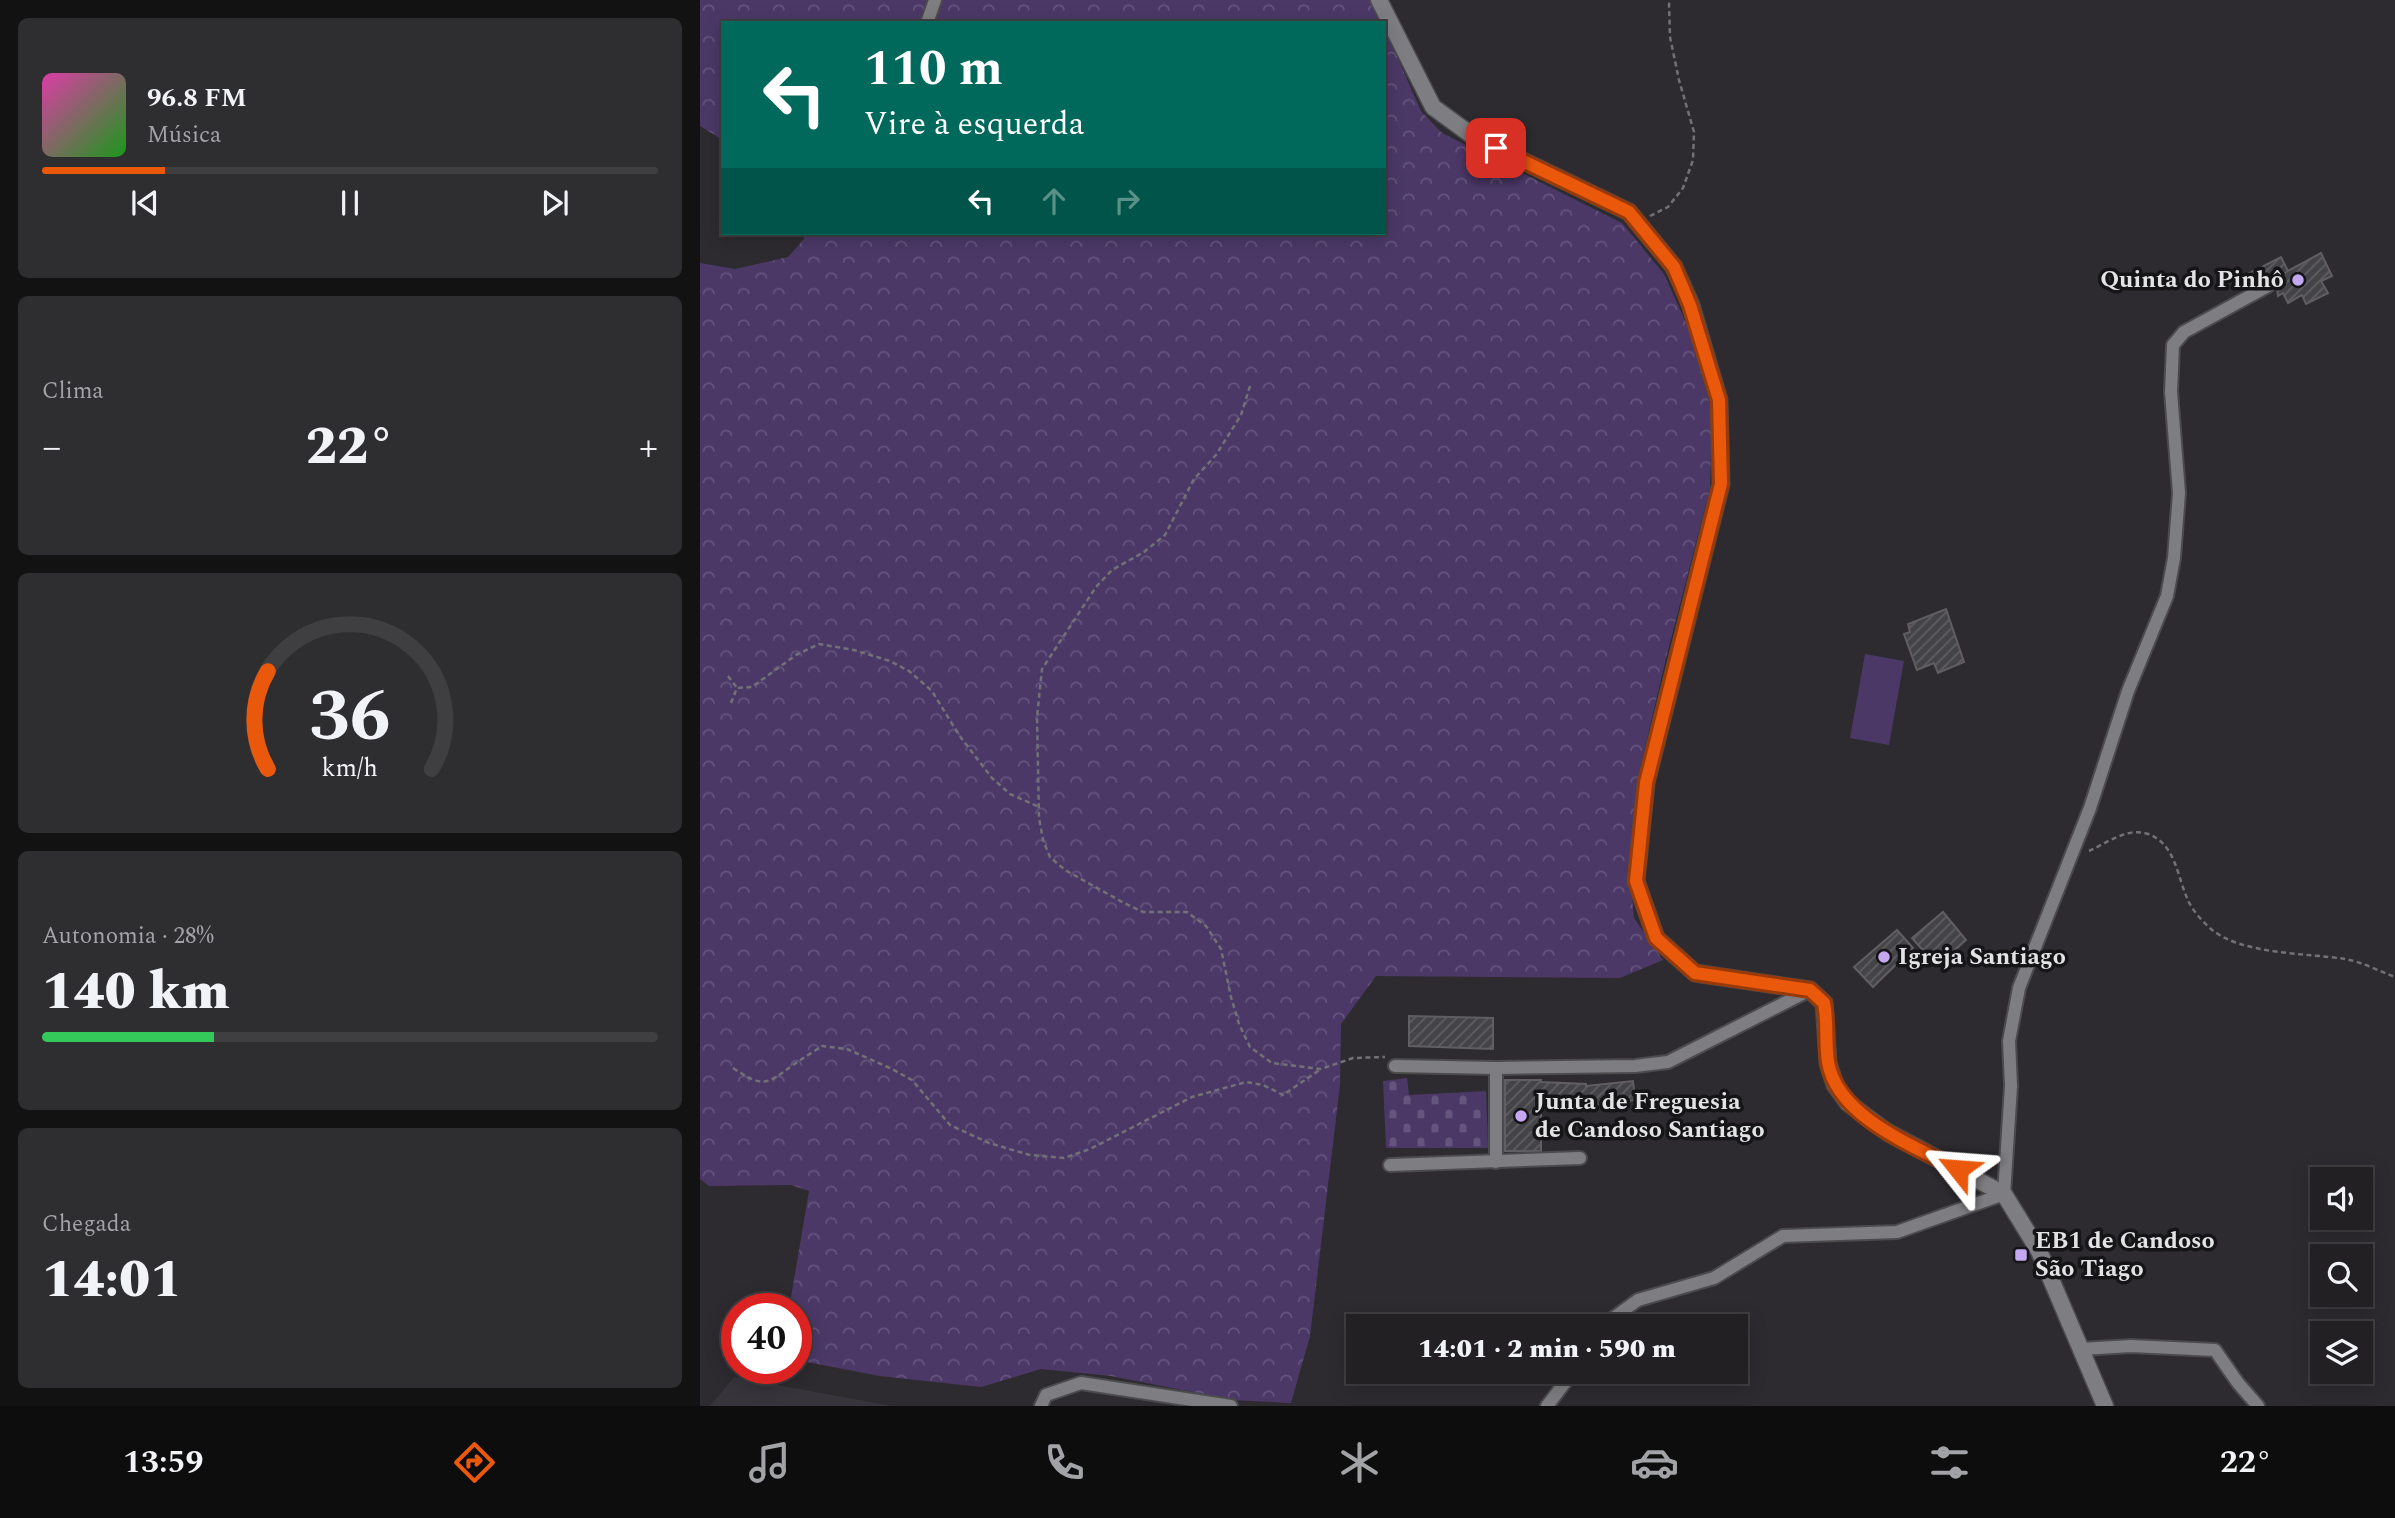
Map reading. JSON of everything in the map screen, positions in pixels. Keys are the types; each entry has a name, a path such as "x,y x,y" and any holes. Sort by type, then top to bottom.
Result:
{"street":[{"path":"928,21 935,0"},
{"path":"1379,0 1433,107 1474,137 1629,212 1674,267 1690,305 1719,400 1721,484 1646,783 1636,881 1656,938 1695,973 1810,990 1824,1003 1828,1063 1835,1085 1848,1103 1887,1132 2004,1194 2039,1251 2105,1406"},
{"path":"2004,1194 2011,1086 2009,1041 2019,988 2090,808 2128,691 2167,596 2174,558 2179,492 2171,392 2173,345 2184,332 2268,286"},
{"path":"1395,1066 1635,1066 1668,1062 1810,990"},
{"path":"1496,1068 1496,1161"},
{"path":"1390,1165 1580,1158"},
{"path":"1619,1314 1638,1300 1714,1278 1783,1236 1897,1232 2004,1194"},
{"path":"2081,1349 2131,1346 2214,1350 2258,1406"},
{"path":"1041,1406 1046,1395 1081,1383 1231,1406"},
{"path":"1547,1406 1564,1384"}],"path":[{"path":"1637,223 1668,207 1683,188 1693,160 1694,132 1670,37 1671,0"},
{"path":"1250,386 1241,415 1216,455 1194,479 1165,535 1144,552 1112,570 1096,587 1042,668 1037,717 1042,841 1050,857 1065,870 1143,912 1187,912 1206,926 1221,948 1231,997 1239,1024 1250,1047 1272,1063 1321,1069"},
{"path":"737,688 752,687 796,655 819,644 854,650 890,661 909,671 932,691 959,735 992,778 1010,794 1039,807"},
{"path":"728,676 737,688"},
{"path":"731,703 737,688"},
{"path":"2070,860 2127,832 2146,834 2161,841 2175,860 2189,904 2212,930 2242,944 2284,953 2347,959 2395,977"},
{"path":"733,1068 746,1077 761,1082 774,1080 822,1045 847,1049 912,1080 950,1125 989,1143 1030,1155 1064,1158 1090,1149 1192,1097 1246,1082 1263,1085 1283,1095 1321,1069 1353,1058 1384,1056 1395,1066"}],"shaded area":[{"path":"728,1384 772,1384 892,1406 710,1406"}],"green space":[{"path":"700,0 1370,0 1381,21 721,21 721,139 700,126"},
{"path":"1386,32 1421,111 1442,133 1622,223 1664,274 1691,334 1712,412 1710,489 1640,768 1629,861 1634,918 1663,960 1620,978 1376,976 1341,1024 1340,1085 1310,1336 1291,1403 1233,1400 1111,1376 1041,1369 981,1387 880,1376 812,1363 812,1293 792,1293 809,1191 791,1185 709,1186 700,1179 700,263 735,269 788,257 804,239 804,235 1386,235"},
{"path":"1865,654 1904,661 1889,745 1850,738"},
{"path":"1407,1078 1409,1095 1486,1091 1488,1148 1386,1148 1383,1081"}],"building":[{"name":"Quinta do Pinhô","path":"2321,253 2332,276 2321,281 2328,293 2306,304 2302,295 2288,303 2283,293 2278,296 2276,282 2272,278 2264,278 2250,286 2244,276 2281,257 2288,271"},
{"path":"1946,609 1964,662 1938,673 1934,663 1917,670 1904,634 1910,632 1908,624"},
{"path":"1943,912 1966,940 1937,966 1912,938"},
{"name":"Igreja Santiago","path":"1897,930 1913,948 1873,987 1854,967"},
{"path":"1409,1016 1493,1018 1493,1049 1409,1046"},
{"path":"1505,1080 1541,1080 1586,1086 1633,1081 1635,1100 1603,1105 1541,1106 1541,1151 1505,1151"}],"place":[{"name":"Quinta do Pinhô","path":"2298,280"},
{"name":"Igreja Santiago","path":"1884,957"},
{"name":"Junta de Freguesia de Candoso Santiago","path":"1521,1116"},
{"name":"EB1 de Candoso São Tiago","path":"2021,1255"}],"route":[{"path":"1496,148 1629,212 1674,267 1690,305 1719,400 1721,484 1646,783 1636,881 1656,938 1695,973 1810,990 1824,1003 1828,1063 1835,1085 1848,1103 1887,1132 1958,1169"}]}
